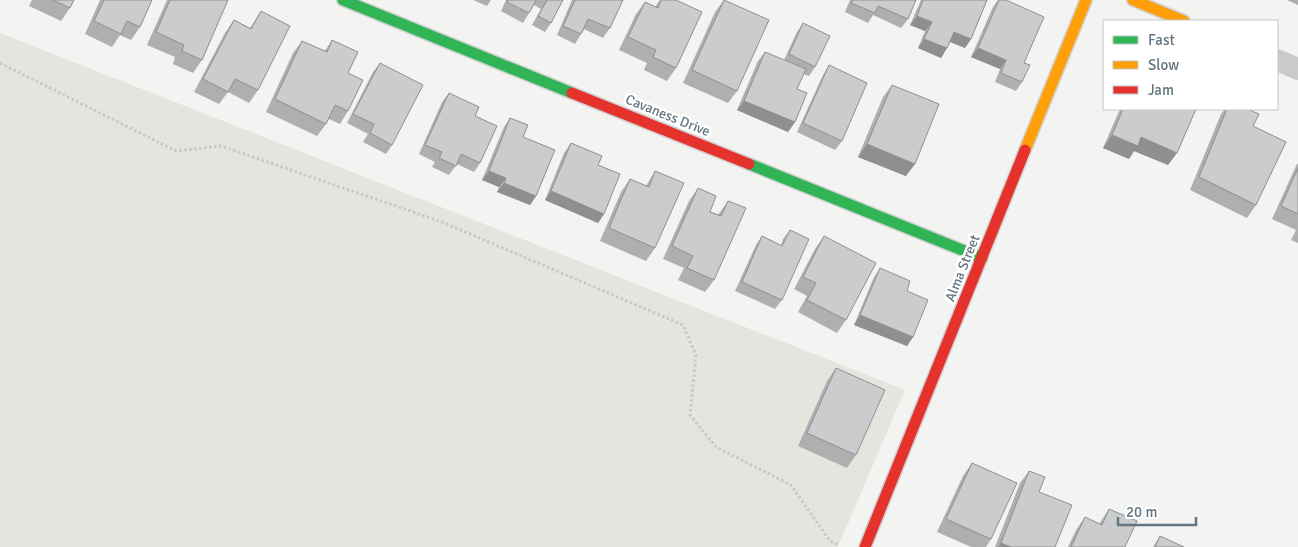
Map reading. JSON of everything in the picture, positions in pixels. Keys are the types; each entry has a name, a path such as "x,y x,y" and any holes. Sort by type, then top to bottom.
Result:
{"street":[{"name":"Cavaness Drive","path":"343,0 375,4 982,258"},
{"name":"Alma Street","path":"865,547 1086,0"},
{"path":"1132,0 1182,20"},
{"path":"1278,60 1298,69"}],"path":[{"path":"0,63 176,151 221,146 442,222 683,325 696,355 690,415 716,447 791,485 830,542 843,547"}],"shaded area":[{"path":"0,33 905,390 838,547 0,547"}],"building":[{"path":"53,0 74,0 70,8"},
{"path":"104,0 152,0 140,27 127,21 121,34 94,21"},
{"path":"170,0 228,0 202,60 182,51 184,45 156,32"},
{"path":"508,0 536,0 529,13 507,2"},
{"path":"547,0 563,0 551,23 538,16"},
{"path":"575,0 623,0 610,28 588,19 581,34 563,26"},
{"path":"661,0 676,0 702,12 676,68 653,57 656,50 628,37 645,2 658,8"},
{"path":"724,0 769,20 737,91 692,70"},
{"path":"853,0 916,0 908,19 878,6 875,13 851,3"},
{"path":"923,0 987,0 971,39 954,32 947,48 924,39 932,22 917,16"},
{"path":"999,0 1006,0 1044,17 1024,63 1030,65 1022,82 1001,73 1006,60 978,48"},
{"path":"261,11 290,26 258,90 235,79 228,92 203,79 234,20 251,29"},
{"path":"803,23 830,36 815,67 789,54"},
{"path":"332,40 358,52 348,73 363,80 348,111 335,105 326,124 275,99 302,41 327,52"},
{"path":"765,52 806,69 797,89 807,93 795,122 744,101"},
{"path":"380,63 423,85 392,145 370,133 374,124 353,114"},
{"path":"829,65 867,83 842,141 803,123"},
{"path":"892,85 939,104 915,164 867,144"},
{"path":"449,93 479,107 475,116 497,126 480,163 461,154 456,166 439,158 442,152 425,145"},
{"path":"1123,110 1196,110 1177,153 1141,137 1138,146 1112,135"},
{"path":"1227,110 1249,110 1259,114 1253,126 1286,142 1256,205 1199,177"},
{"path":"510,118 528,125 523,137 555,150 536,196 504,183 506,178 489,171"},
{"path":"571,143 602,156 598,165 620,174 604,214 551,191"},
{"path":"1298,168 1298,214 1281,206"},
{"path":"655,171 684,183 655,248 609,228 630,179 649,187"},
{"path":"698,188 716,196 710,212 721,216 728,201 746,208 714,280 687,268 693,256 672,246"},
{"path":"790,230 809,239 782,300 742,282 762,236 782,246"},
{"path":"824,236 876,263 846,320 807,300 816,283 803,277"},
{"path":"880,268 910,281 907,291 928,300 913,337 860,315"},
{"path":"836,368 885,390 856,455 807,433"},
{"path":"972,463 1017,483 991,539 946,519"},
{"path":"1029,471 1045,477 1039,492 1072,505 1055,547 1011,547 1001,543"},
{"path":"1109,509 1137,521 1125,547 1071,547 1085,517 1102,525"},
{"path":"1160,536 1184,547 1155,547"}],"traffic: fast":[{"path":"343,0 572,93"},
{"path":"749,164 982,258"}],"traffic: slow":[{"path":"1025,150 1086,0"},
{"path":"1133,0 1182,20"}],"traffic: jam":[{"path":"572,93 749,164"},
{"path":"865,547 1025,150"}]}
